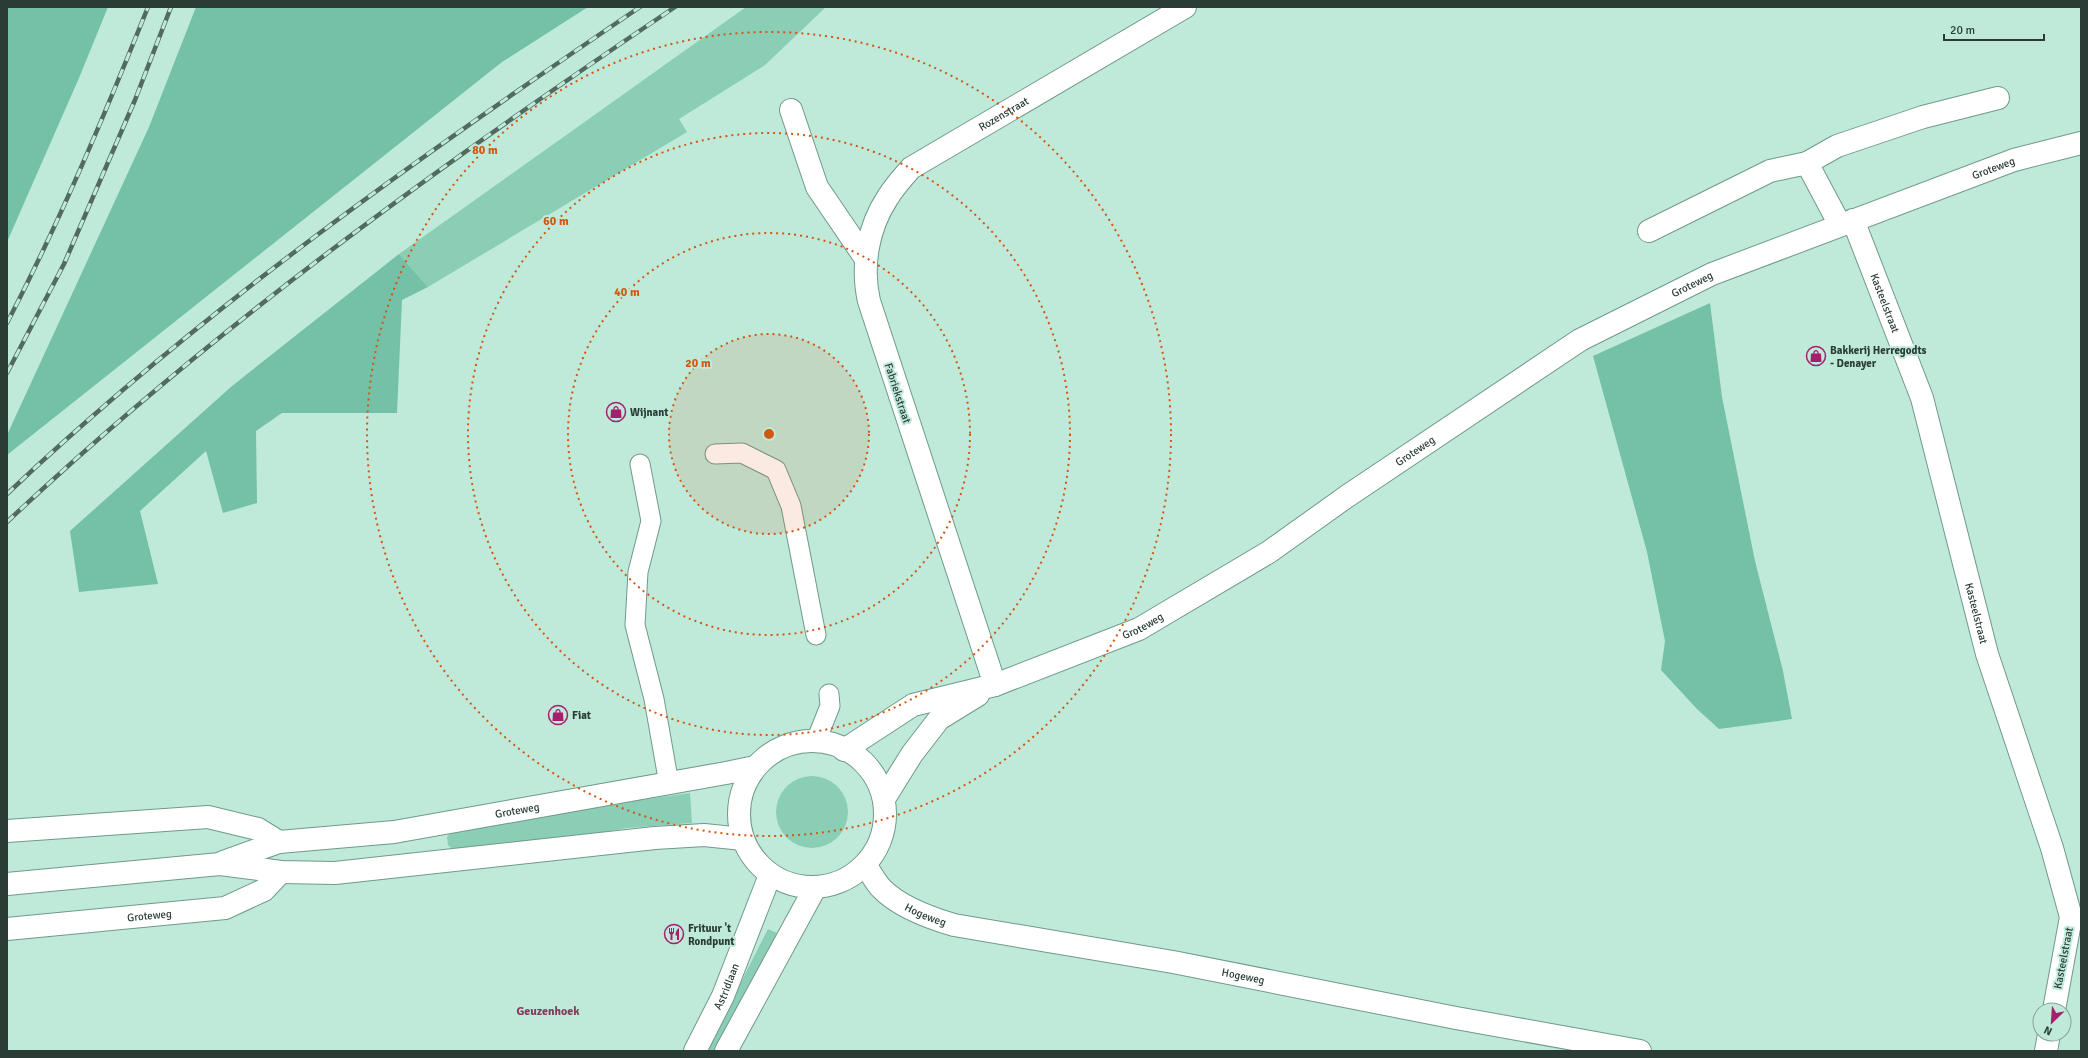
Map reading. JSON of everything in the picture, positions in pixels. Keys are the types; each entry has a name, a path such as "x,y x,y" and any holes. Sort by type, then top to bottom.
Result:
{"street":[{"name":"Rozenstraat","path":"866,259 872,228 888,197 910,168 1185,7"},
{"path":"1649,231 1770,171 1807,163 1837,146 1923,117 1998,98"},
{"path":"791,110 817,188 866,259"},
{"name":"Groteweg","path":"844,750 913,705 995,685 1086,651 1146,626 1269,552 1346,497 1580,340 1712,274 2014,160 2081,143"},
{"path":"1807,163 1846,223"},
{"name":"Kasteelstraat","path":"1846,223 1922,398 1987,654 2052,848 2075,927 2056,1002"},
{"name":"Fabriekstraat","path":"866,259 866,288 869,300 995,685"},
{"name":"Groteweg","path":"884,799 912,754 939,719 995,685"},
{"name":"Groteweg","path":"800,741 816,741 844,750 864,762 876,778 884,799 886,824 881,845 866,866 846,879 815,888 792,885 770,875 753,859 742,839 738,816 742,790 755,767 776,749 800,741"},
{"name":"Groteweg","path":"220,864 279,842 394,832 669,784 755,767"},
{"path":"7,831 208,817 258,829 279,842"},
{"name":"Groteweg","path":"7,884 220,864 281,872 335,873 656,838 704,835 742,839"},
{"name":"Hogeweg","path":"866,866 881,888 889,895 926,916 954,925 1173,962 1456,1018 1640,1051"},
{"name":"Groteweg","path":"7,928 225,908 264,890 281,872"},
{"name":"Astridlaan","path":"696,1051 723,996 770,875"},
{"path":"726,1051 815,888"}],"lane":[{"path":"715,454 742,454 776,470 791,506 816,635"},
{"path":"640,464 651,520 638,572 635,625 654,699 669,784"},
{"path":"816,741 830,706 829,694"}],"green space":[{"path":"7,7 108,7 79,78 7,242"},
{"path":"196,7 588,7 502,62 7,455 7,435 149,127"},
{"path":"746,7 826,7 765,65 679,119 687,132 428,287 399,254"},
{"path":"399,254 428,287 402,300 397,413 282,413 256,431 257,503 223,513 206,451 140,511 158,584 79,592 70,531 232,386"},
{"path":"1710,303 1722,397 1755,561 1783,671 1792,719 1719,729 1697,709 1661,670 1665,641 1647,552 1593,356"},
{"path":"812,776 832,782 842,792 848,812 842,832 832,842 812,848 792,842 782,832 776,812 782,792 792,782"},
{"path":"690,793 692,823 627,828 577,837 453,850 448,845 447,837 452,831 631,801"},
{"path":"768,929 777,933 719,1051 706,1051"}],"railway":[{"path":"7,323 27,285 64,206 148,7"},
{"path":"7,373 64,264 135,100 171,7"},
{"path":"7,494 156,362 313,238 475,120 640,7"},
{"path":"7,522 85,451 165,382 330,251 501,127 675,7"}],"place":[{"name":"Bakkerij Herregodts - Denayer","path":"1816,356"},
{"name":"Wijnant","path":"616,412"},
{"name":"Fiat","path":"558,715"},
{"name":"Frituur 't Rondpunt","path":"674,934"}],"district":[{"name":"Geuzenhoek","path":"548,1011"}]}
